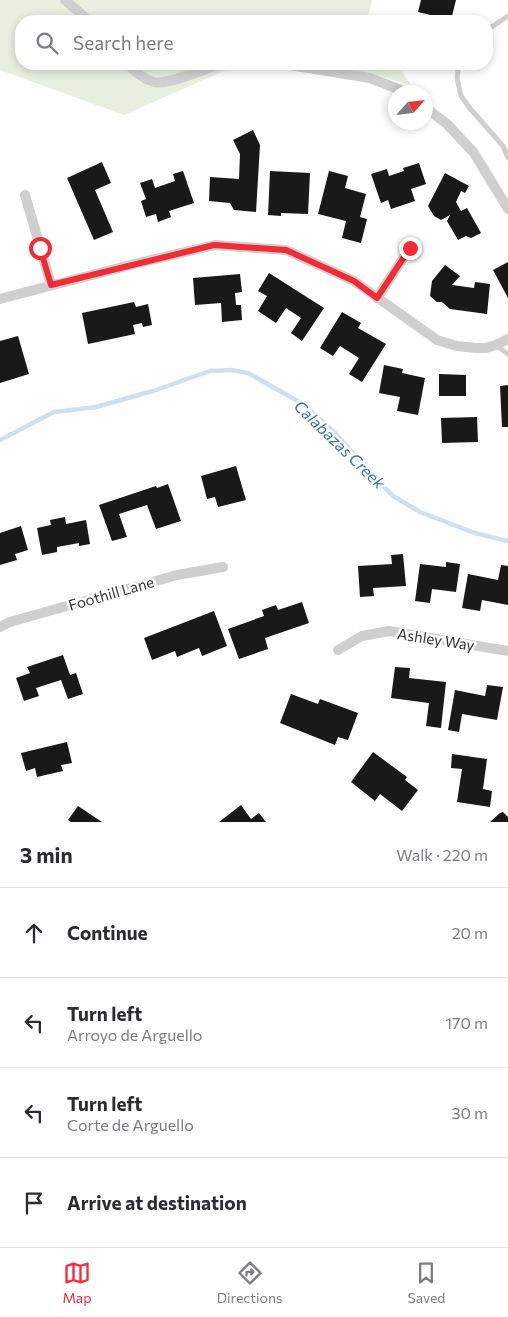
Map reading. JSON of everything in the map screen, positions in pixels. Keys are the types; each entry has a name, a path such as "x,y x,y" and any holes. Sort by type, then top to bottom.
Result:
{"street":[{"path":"65,0 82,15"},
{"path":"133,70 145,79 156,83 201,70"},
{"path":"321,70 370,78 388,85"},
{"path":"433,113 447,124 474,153 508,209"},
{"path":"25,195 51,285"},
{"path":"0,299 214,245 286,250 354,281 437,340 457,346 486,348 508,339"},
{"path":"377,298 410,248"},
{"name":"Foothill Lane","path":"0,627 10,622 177,575 223,568"},
{"name":"Ashley Way","path":"338,650 362,636 389,631 508,651"}],"lane":[{"path":"493,26 508,16"},
{"path":"458,70 457,78 461,96 503,146 508,158"},
{"path":"496,345 508,354"}],"green space":[{"path":"0,0 372,0 368,15 15,15 15,70 226,70 124,115 0,70"},
{"path":"351,70 400,70 411,85 369,73"}],"building":[{"path":"421,0 456,0 452,15 430,15 418,12"},
{"path":"253,130 260,145 256,212 234,210 230,203 209,201 210,177 239,179 240,154 233,140"},
{"path":"102,162 111,183 95,190 113,232 94,240 67,178"},
{"path":"419,163 426,184 411,189 415,201 391,209 388,200 381,203 371,174 387,169 389,176 404,171 403,168"},
{"path":"183,171 194,203 169,211 171,217 158,222 156,214 146,217 141,201 146,199 140,183 152,179 155,188 175,181 173,174"},
{"path":"270,171 310,173 308,214 281,213 281,216 268,215"},
{"path":"329,171 348,176 345,188 366,194 360,217 367,219 361,243 342,238 346,221 318,214"},
{"path":"445,173 469,186 465,193 461,191 456,202 461,211 467,208 481,233 471,238 466,236 458,240 447,221 450,215 441,220 434,216 428,206"},
{"path":"508,262 508,298 493,270"},
{"path":"445,265 460,276 452,285 474,288 475,282 490,284 487,314 450,309 442,302 437,302 430,296 432,281"},
{"path":"269,273 324,308 302,341 291,333 301,318 286,308 276,323 258,311 267,296 258,291"},
{"path":"240,274 242,292 235,293 236,305 241,305 242,320 222,322 221,303 195,305 193,278"},
{"path":"134,302 136,307 148,304 152,325 143,327 142,323 133,325 135,334 88,344 82,313"},
{"path":"342,312 361,323 358,328 386,344 362,382 349,374 359,358 340,346 333,356 320,348"},
{"path":"18,336 29,374 0,383 0,341"},
{"path":"384,365 403,369 402,373 425,378 418,415 397,411 400,397 379,393"},
{"path":"439,374 466,375 466,396 439,396"},
{"path":"508,385 508,427 502,427 500,386"},
{"path":"477,417 478,442 442,443 441,418"},
{"path":"236,466 246,500 218,507 215,497 207,499 201,476"},
{"path":"168,484 181,521 156,529 147,505 119,514 127,537 112,541 99,505 156,486 157,488"},
{"path":"65,517 66,524 86,520 90,544 79,546 79,543 57,547 57,552 42,555 37,528 51,525 50,520"},
{"path":"21,526 28,550 15,554 17,560 0,565 0,533"},
{"path":"403,554 406,586 373,588 374,596 360,597 358,566 392,564 391,555"},
{"path":"446,562 460,564 456,592 432,589 430,603 415,601 420,564 446,567"},
{"path":"501,565 508,566 508,605 482,600 480,611 462,608 468,574 498,580"},
{"path":"302,602 309,623 265,638 268,649 239,659 228,629 264,616 262,610 276,605 278,610"},
{"path":"214,611 227,646 202,656 199,648 177,657 175,651 152,660 144,638"},
{"path":"63,655 70,675 76,673 83,694 68,699 61,680 36,688 39,696 24,701 16,678 30,673 27,667"},
{"path":"395,667 410,668 409,678 446,682 441,728 426,726 429,703 391,698"},
{"path":"487,685 503,687 497,720 462,714 459,732 448,730 455,690 485,696"},
{"path":"291,694 318,704 320,699 358,713 348,740 338,737 335,745 280,723"},
{"path":"67,742 72,763 61,765 63,771 37,777 35,768 26,771 21,753"},
{"path":"373,752 407,777 405,780 418,790 402,811 380,794 375,801 351,782"},
{"path":"452,754 487,759 483,789 492,791 490,807 457,802 462,769 451,768"},
{"path":"241,805 251,819 259,813 266,822 219,822"},
{"path":"78,806 102,822 71,822 68,820"},
{"path":"503,812 508,817 508,822 490,822 500,813"}],"waterway":[{"name":"Calabazas Creek","path":"0,440 54,412 96,407 153,391 210,371 231,370 248,373 303,404 337,435 393,496 420,512 475,533 508,541"}],"route":[{"path":"40,248 51,285 214,245 286,250 354,281 377,298 410,248"}]}
